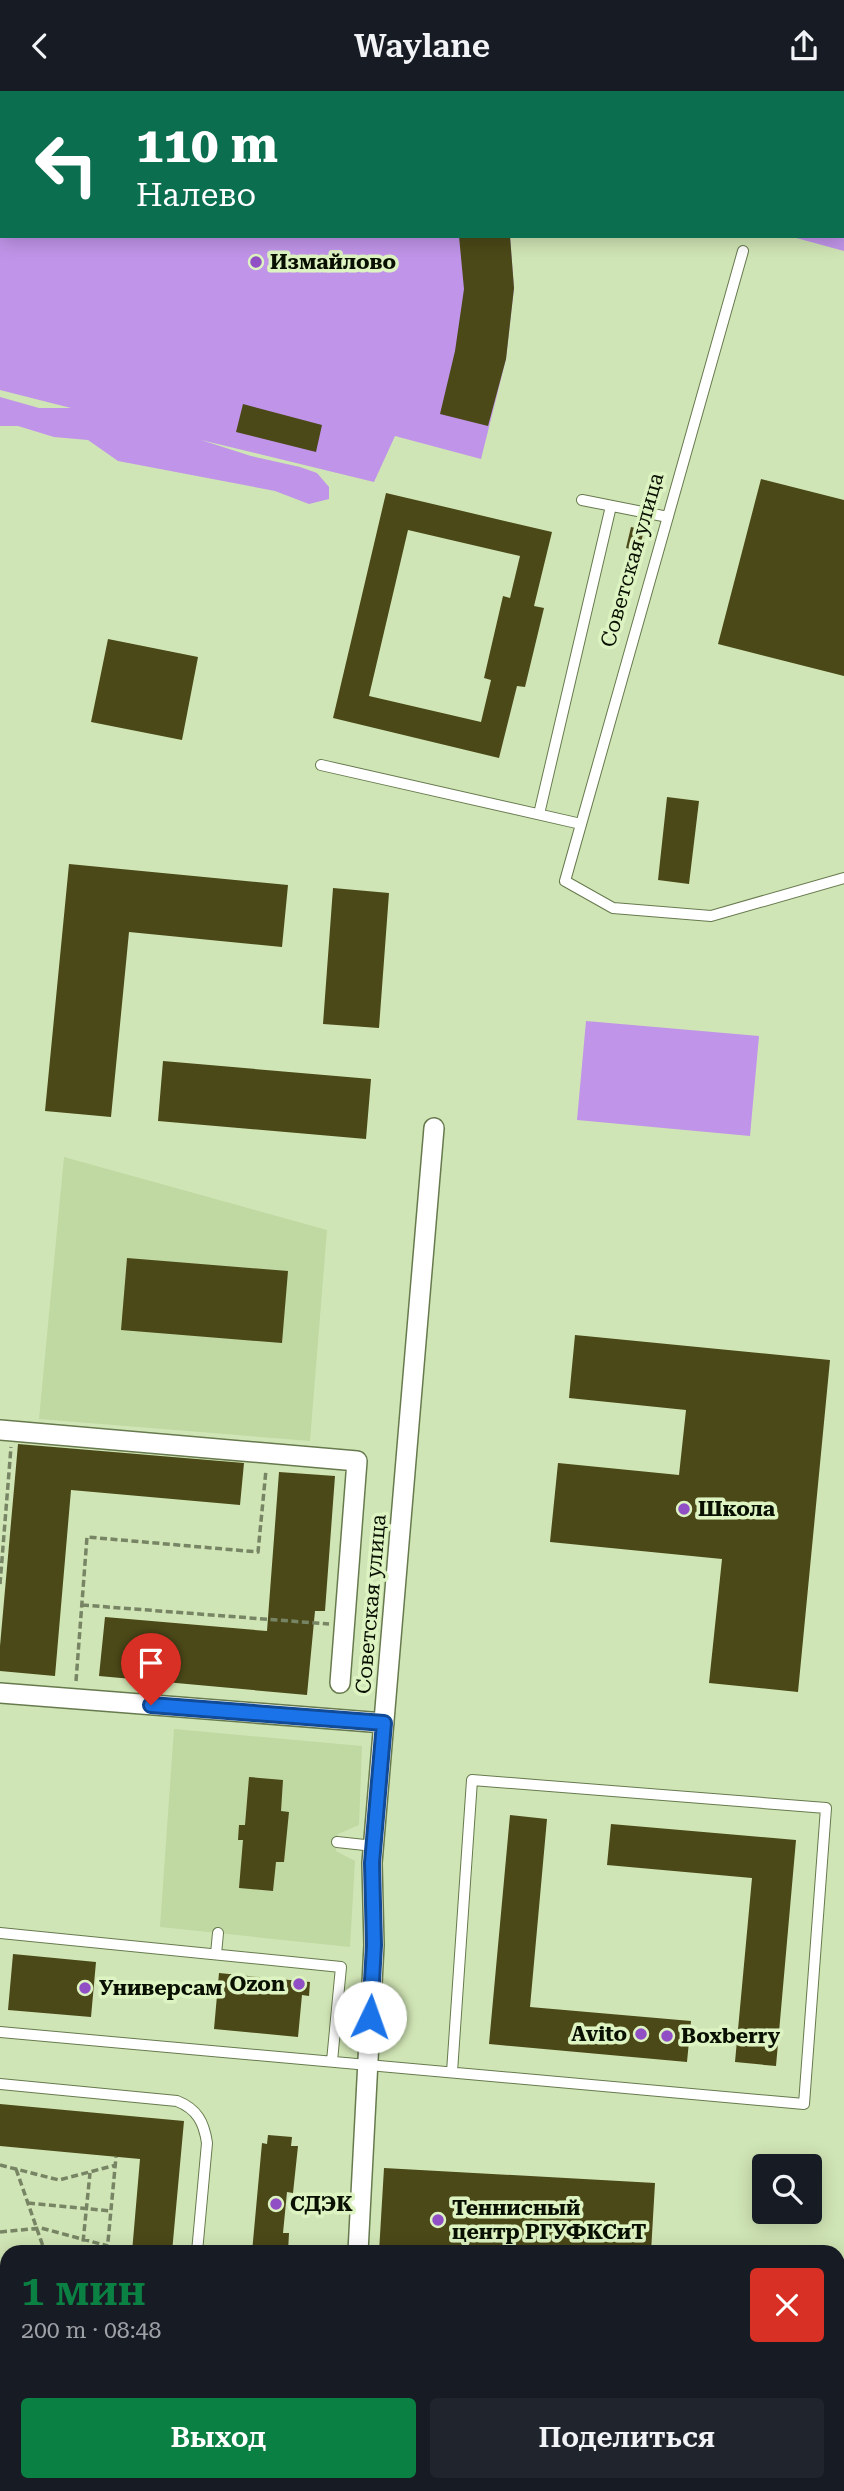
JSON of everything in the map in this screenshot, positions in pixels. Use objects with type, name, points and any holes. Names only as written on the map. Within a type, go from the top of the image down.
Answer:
[{"type":"street","name":"Советская улица","points":[[358,2245],[374,1945],[374,1846],[434,1128]]},
{"type":"street","points":[[6,1430],[268,1454],[302,1451],[357,1461],[341,1683]]},
{"type":"street","points":[[0,1693],[384,1723]]},
{"type":"lane","name":"Советская улица","points":[[743,251],[565,881],[613,908],[710,916],[844,878]]},
{"type":"lane","points":[[582,500],[668,517]]},
{"type":"lane","points":[[539,814],[611,506]]},
{"type":"lane","points":[[321,765],[581,824]]},
{"type":"lane","points":[[0,2032],[804,2105],[826,1808],[472,1780],[452,2072]]},
{"type":"lane","points":[[337,1842],[374,1846]]},
{"type":"lane","points":[[0,1933],[341,1966],[332,2061]]},
{"type":"lane","points":[[216,1954],[218,1933]]},
{"type":"lane","points":[[0,2084],[177,2101],[192,2109],[205,2128],[207,2143],[198,2245]]},
{"type":"path","points":[[0,1584],[6,1430]]},
{"type":"path","points":[[74,1699],[87,1537],[258,1552],[268,1454]]},
{"type":"path","points":[[82,1605],[345,1626]]},
{"type":"path","points":[[108,2245],[116,2157]]},
{"type":"path","points":[[0,2165],[59,2180],[116,2165]]},
{"type":"path","points":[[16,2169],[42,2245]]},
{"type":"path","points":[[83,2245],[90,2173]]},
{"type":"path","points":[[28,2203],[111,2211]]},
{"type":"path","points":[[0,2232],[37,2227],[104,2245]]},
{"type":"shaded area","name":"Измайлово","points":[[0,238],[510,238],[514,288],[506,359],[481,459],[395,436],[374,482],[201,440],[317,473],[329,487],[329,499],[309,504],[275,491],[118,461],[88,440],[54,437],[18,426],[0,426],[0,397],[39,408],[71,408],[0,390]]},
{"type":"shaded area","points":[[796,238],[844,238],[844,251]]},
{"type":"shaded area","points":[[586,1021],[759,1036],[750,1136],[577,1120]]},
{"type":"shaded area","points":[[64,1157],[327,1230],[310,1441],[39,1419]]},
{"type":"shaded area","points":[[174,1729],[362,1746],[359,1825],[338,1834],[336,1851],[355,1861],[350,1947],[160,1927]]},
{"type":"building","points":[[459,238],[510,238],[514,288],[506,359],[488,426],[440,414],[455,351],[464,289]]},
{"type":"building","points":[[243,404],[322,425],[316,452],[236,432]]},
{"type":"building","points":[[761,479],[844,500],[844,676],[718,644]]},
{"type":"building","points":[[386,493],[552,532],[534,606],[544,608],[525,687],[517,686],[499,758],[333,718]],"holes":[[[408,530],[520,556],[510,598],[503,596],[484,678],[491,680],[481,722],[369,696]]]},
{"type":"building","points":[[631,527],[644,530],[639,551],[626,548]]},
{"type":"building","points":[[108,639],[198,657],[182,740],[91,722]]},
{"type":"building","points":[[667,797],[699,801],[689,884],[658,880]]},
{"type":"building","points":[[69,864],[288,885],[282,947],[129,932],[111,1117],[45,1111]]},
{"type":"building","points":[[333,888],[389,893],[379,1028],[323,1024]]},
{"type":"building","points":[[163,1061],[371,1079],[366,1139],[158,1121]]},
{"type":"building","points":[[127,1258],[288,1271],[282,1343],[121,1330]]},
{"type":"building","name":"Школа","points":[[575,1335],[830,1360],[798,1692],[709,1683],[722,1559],[550,1542],[558,1463],[679,1475],[686,1410],[569,1398]]},
{"type":"building","points":[[18,1444],[244,1463],[240,1505],[71,1490],[55,1676],[0,1671]]},
{"type":"building","points":[[279,1472],[335,1476],[325,1611],[315,1611],[307,1695],[99,1676],[105,1617],[267,1631]]},
{"type":"building","points":[[249,1777],[283,1780],[281,1811],[289,1812],[284,1862],[276,1862],[273,1891],[239,1888],[243,1840],[238,1840],[239,1825],[245,1825]]},
{"type":"building","points":[[510,1815],[547,1819],[530,2007],[691,2021],[687,2062],[489,2044]]},
{"type":"building","points":[[611,1824],[796,1840],[776,2066],[735,2062],[752,1878],[607,1865]]},
{"type":"building","points":[[13,1954],[96,1962],[91,2017],[8,2010]]},
{"type":"building","points":[[219,1973],[310,1982],[309,1996],[302,1995],[298,2037],[214,2029]]},
{"type":"building","points":[[0,2104],[184,2121],[173,2245],[133,2245],[140,2159],[0,2146]]},
{"type":"building","points":[[268,2135],[292,2137],[291,2146],[298,2146],[293,2193],[287,2192],[283,2233],[289,2233],[288,2245],[253,2245],[262,2143],[267,2144]]},
{"type":"building","points":[[384,2168],[655,2183],[651,2245],[379,2245]]},
{"type":"place","name":"Измайлово","points":[[256,262]]},
{"type":"place","name":"Школа","points":[[684,1509]]},
{"type":"place","name":"Ozon","points":[[299,1984]]},
{"type":"place","name":"Универсам","points":[[85,1988]]},
{"type":"place","name":"Avito","points":[[641,2034]]},
{"type":"place","name":"Boxberry","points":[[667,2036]]},
{"type":"place","name":"СДЭК","points":[[276,2204]]},
{"type":"place","name":"Теннисный центр РГУФКСиТ","points":[[438,2220]]},
{"type":"route","points":[[151,1705],[384,1723],[372,1863],[374,1945],[370,2017]]}]
